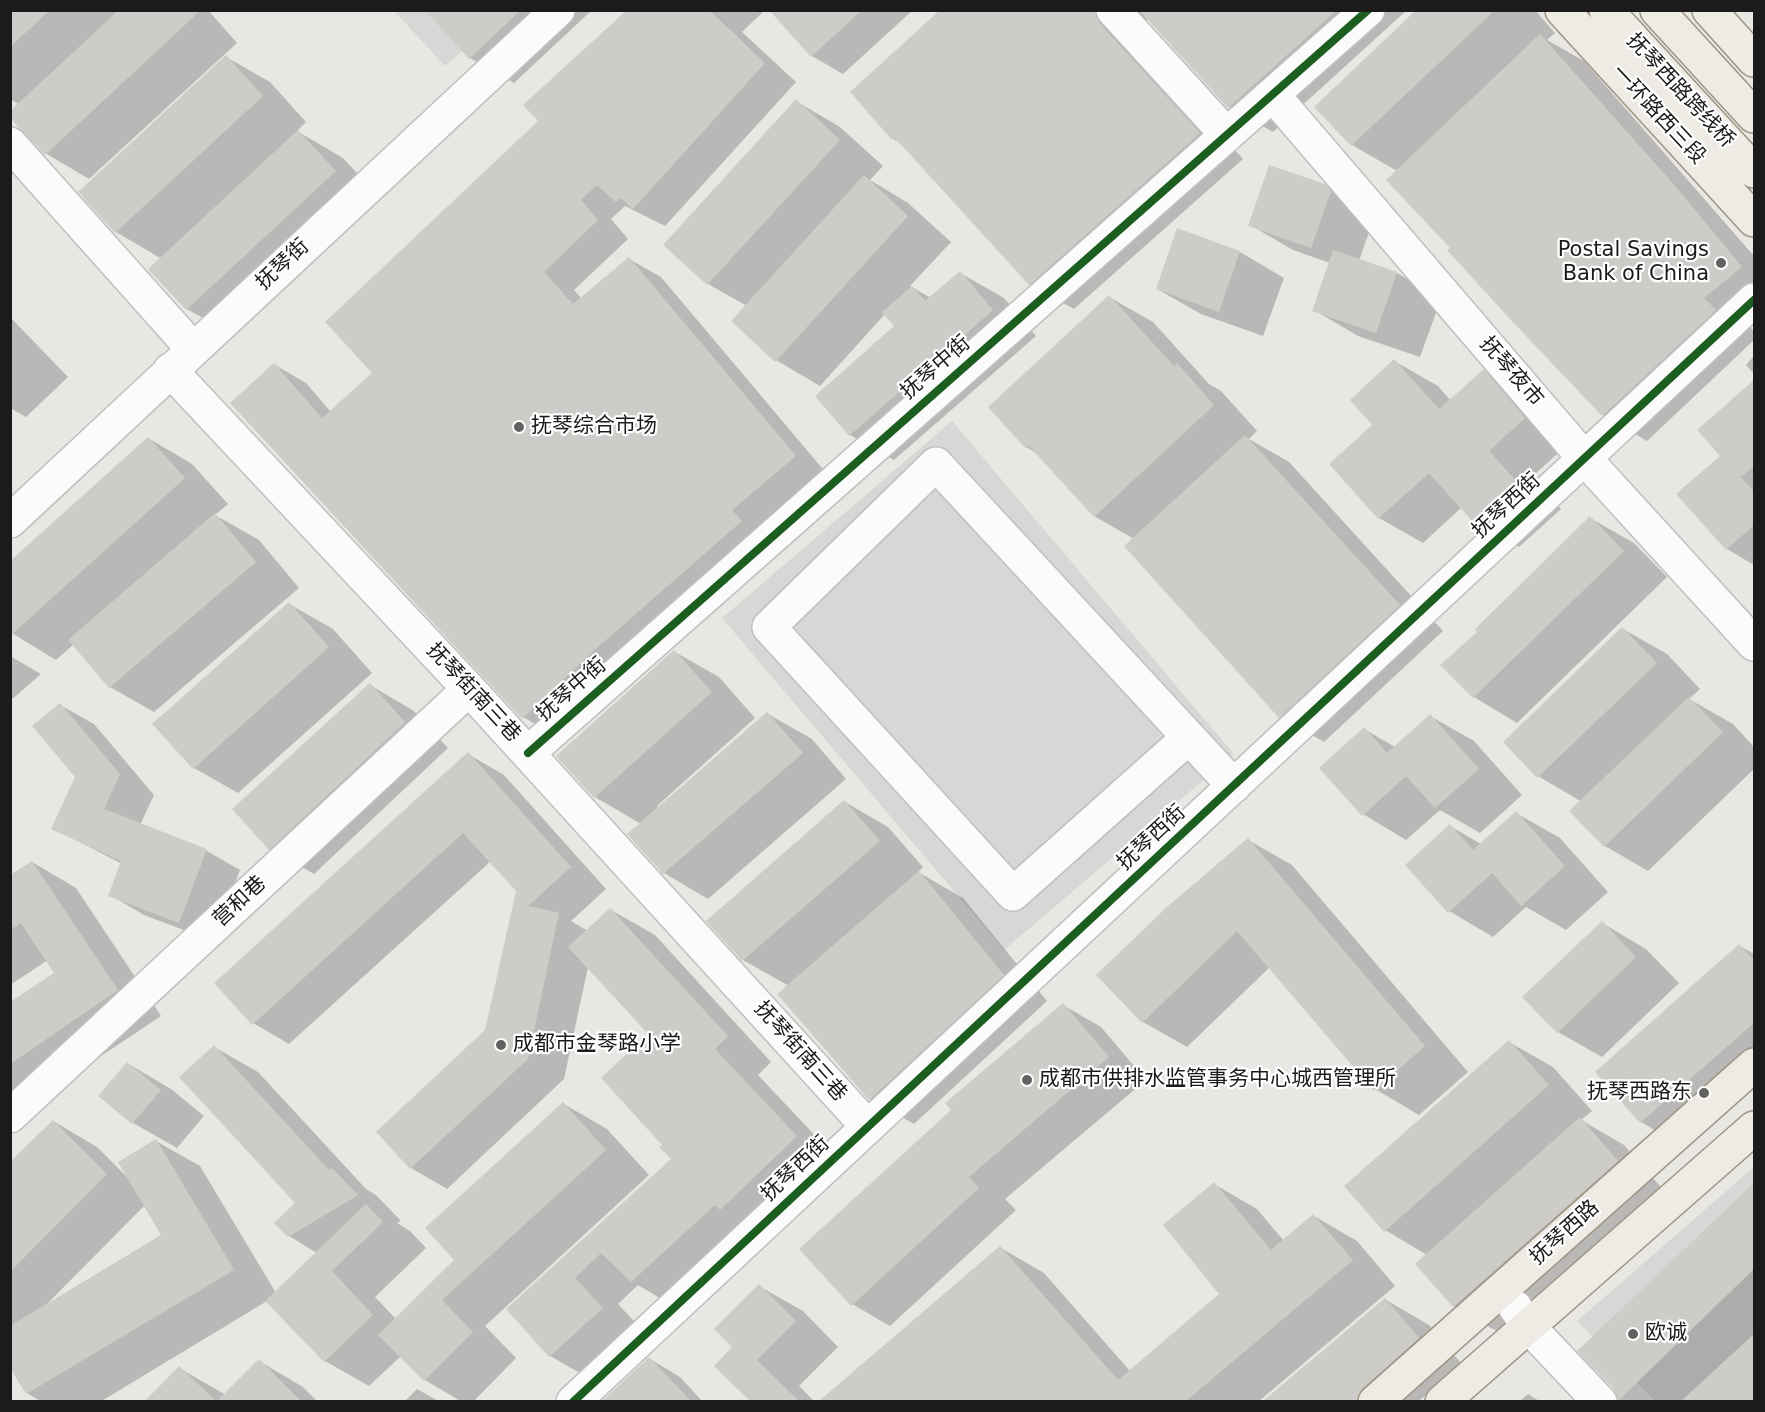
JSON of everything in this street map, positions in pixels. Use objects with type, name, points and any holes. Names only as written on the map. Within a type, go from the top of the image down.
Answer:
[{"type":"main road","name":"一环路西三段","points":[[1562,10],[1755,220]]},
{"type":"main road","name":"抚琴西路跨线桥","points":[[1606,10],[1755,171]]},
{"type":"main road","name":"抚琴西路跨线桥","points":[[1657,10],[1755,116]]},
{"type":"main road","points":[[1708,10],[1755,60]]},
{"type":"main road","name":"抚琴西路","points":[[1375,1401],[1755,1065]]},
{"type":"main road","points":[[1442,1401],[1522,1316],[1755,1128]]},
{"type":"street","name":"抚琴街","points":[[10,520],[558,10]]},
{"type":"street","points":[[1113,10],[1227,135]]},
{"type":"street","name":"抚琴中街","points":[[528,753],[1368,10]]},
{"type":"street","name":"抚琴夜市","points":[[1272,95],[1585,459],[1755,644]]},
{"type":"street","name":"抚琴街南三巷","points":[[10,144],[181,359],[469,688],[868,1127]]},
{"type":"street","name":"抚琴西街","points":[[573,1401],[1755,300]]},
{"type":"street","points":[[1189,737],[1013,894],[769,627],[936,464],[1189,737],[1234,786]]},
{"type":"street","name":"营和巷","points":[[10,1116],[469,688]]},
{"type":"street","points":[[1522,1316],[1600,1401]]},
{"type":"shaded area","points":[[394,11],[506,11],[445,66]]},
{"type":"shaded area","points":[[952,421],[1234,754],[1004,950],[722,618]]},
{"type":"shaded area","points":[[1754,1167],[1754,1401],[1655,1401],[1577,1321]]},
{"type":"building","points":[[10,10],[50,10],[10,47]]},
{"type":"building","points":[[119,10],[201,10],[45,155],[10,118],[10,111]]},
{"type":"building","points":[[425,10],[521,10],[469,59]]},
{"type":"building","points":[[627,10],[709,10],[765,63],[633,209],[621,198],[616,202],[597,185],[581,200],[598,220],[544,272],[573,304],[629,257],[796,456],[732,510],[742,521],[590,654],[522,719],[230,403],[274,363],[322,418],[372,373],[325,322],[538,121],[523,105]]},
{"type":"building","points":[[769,10],[862,10],[811,57]]},
{"type":"building","points":[[940,10],[1095,10],[1099,23],[1200,133],[1029,285],[895,138],[892,140],[850,92]]},
{"type":"building","points":[[1139,10],[1337,10],[1228,108]]},
{"type":"building","points":[[1416,10],[1495,10],[1351,146],[1314,107]]},
{"type":"building","points":[[1540,34],[1676,187],[1742,267],[1704,298],[1716,310],[1602,416],[1509,318],[1447,250],[1450,248],[1386,180]]},
{"type":"building","points":[[226,55],[263,96],[115,233],[78,192]]},
{"type":"building","points":[[796,99],[840,140],[707,285],[663,245]]},
{"type":"building","points":[[298,130],[336,171],[186,310],[148,269]]},
{"type":"building","points":[[1269,165],[1325,184],[1331,191],[1311,248],[1248,226]]},
{"type":"building","points":[[864,175],[908,216],[775,362],[731,321]]},
{"type":"building","points":[[1177,228],[1240,251],[1219,312],[1156,289]]},
{"type":"building","points":[[1333,250],[1397,272],[1376,333],[1312,311]]},
{"type":"building","points":[[960,271],[993,310],[849,436],[815,396],[894,326],[882,312],[912,286],[925,301]]},
{"type":"building","points":[[1109,295],[1174,366],[1177,363],[1214,405],[1094,517],[1028,445],[1025,448],[988,407]]},
{"type":"building","points":[[1394,359],[1439,409],[1484,369],[1525,418],[1489,451],[1518,483],[1474,523],[1429,473],[1378,519],[1329,464],[1372,425],[1350,400]]},
{"type":"building","points":[[1755,379],[1755,465],[1741,477],[1755,493],[1755,524],[1726,550],[1676,494],[1720,456],[1697,430]]},
{"type":"building","points":[[1245,435],[1400,605],[1279,718],[1124,546]]},
{"type":"building","points":[[148,437],[185,478],[10,636],[10,561]]},
{"type":"building","points":[[215,513],[256,562],[109,688],[68,640]]},
{"type":"building","points":[[1590,516],[1624,551],[1473,698],[1440,665],[1477,632],[1475,629]]},
{"type":"building","points":[[289,602],[329,647],[193,769],[152,724]]},
{"type":"building","points":[[1622,627],[1657,663],[1537,778],[1503,742]]},
{"type":"building","points":[[674,650],[712,692],[594,798],[556,756]]},
{"type":"building","points":[[370,683],[405,722],[269,850],[232,809]]},
{"type":"building","points":[[1689,697],[1723,732],[1604,847],[1569,811]]},
{"type":"building","points":[[60,703],[120,774],[104,809],[207,849],[179,923],[108,896],[121,861],[51,829],[75,777],[32,726]]},
{"type":"building","points":[[767,712],[803,753],[663,874],[627,834]]},
{"type":"building","points":[[1430,714],[1479,769],[1435,808],[1406,776],[1362,816],[1319,768],[1364,727],[1387,753]]},
{"type":"building","points":[[468,752],[571,867],[528,906],[559,913],[528,1059],[410,1169],[376,1132],[485,1030],[516,891],[463,833],[252,1025],[214,983]]},
{"type":"building","points":[[844,800],[880,841],[742,961],[706,921]]},
{"type":"building","points":[[1516,811],[1565,866],[1521,906],[1492,873],[1448,913],[1405,865],[1450,824],[1473,850]]},
{"type":"building","points":[[1248,838],[1425,1046],[1374,1091],[1237,931],[1142,1023],[1096,975],[1168,906]]},
{"type":"building","points":[[32,861],[118,990],[10,1064],[10,1002],[54,973],[21,923],[10,930],[10,875]]},
{"type":"building","points":[[919,871],[1004,975],[869,1100],[777,994]]},
{"type":"building","points":[[610,908],[728,1036],[715,1049],[797,1136],[720,1210],[715,1205],[631,1282],[601,1253],[575,1278],[603,1308],[549,1357],[506,1309],[671,1159],[659,1147],[662,1145],[601,1078],[648,1034],[568,947]]},
{"type":"building","points":[[1602,921],[1636,957],[1557,1033],[1522,997]]},
{"type":"building","points":[[1739,944],[1755,961],[1755,1022],[1640,1123],[1595,1072]]},
{"type":"building","points":[[1063,1003],[1109,1057],[969,1177],[979,1188],[851,1306],[799,1249],[951,1110],[945,1103]]},
{"type":"building","points":[[1509,1040],[1549,1085],[1384,1232],[1344,1186]]},
{"type":"building","points":[[214,1045],[329,1170],[332,1168],[358,1195],[288,1237],[274,1223],[295,1203],[179,1077]]},
{"type":"building","points":[[127,1062],[161,1090],[132,1124],[98,1096]]},
{"type":"building","points":[[563,1102],[606,1150],[442,1300],[473,1332],[424,1381],[378,1335],[454,1260],[425,1228]]},
{"type":"building","points":[[1580,1117],[1618,1161],[1453,1307],[1415,1264]]},
{"type":"building","points":[[53,1120],[107,1174],[10,1272],[10,1162]]},
{"type":"building","points":[[156,1139],[234,1270],[26,1394],[10,1368],[10,1326],[161,1235],[118,1162]]},
{"type":"building","points":[[1214,1182],[1271,1250],[1313,1214],[1353,1260],[1186,1401],[819,1401],[1000,1246],[1118,1380],[1219,1294],[1163,1225]]},
{"type":"building","points":[[1755,1182],[1755,1268],[1618,1401],[1614,1389],[1577,1351]]},
{"type":"building","points":[[366,1204],[383,1222],[332,1271],[373,1315],[324,1362],[265,1301]]},
{"type":"building","points":[[759,1284],[796,1321],[757,1360],[799,1401],[750,1401],[714,1366],[732,1347],[714,1329]]},
{"type":"building","points":[[1385,1298],[1419,1338],[1363,1388],[1357,1401],[1263,1401]]},
{"type":"building","points":[[1755,1333],[1755,1401],[1681,1401]]},
{"type":"building","points":[[649,1357],[691,1401],[602,1401]]},
{"type":"building","points":[[259,1359],[301,1401],[217,1401]]},
{"type":"building","points":[[179,1366],[216,1401],[145,1401]]},
{"type":"cycle path","points":[[528,753],[1368,10]]},
{"type":"cycle path","points":[[573,1402],[1754,300]]},
{"type":"place","name":"Postal Savings Bank of China","points":[[1721,263]]},
{"type":"place","name":"抚琴综合市场","points":[[519,427]]},
{"type":"place","name":"成都市金琴路小学","points":[[501,1045]]},
{"type":"place","name":"成都市供排水监管事务中心城西管理所","points":[[1027,1080]]},
{"type":"place","name":"抚琴西路东","points":[[1704,1093]]},
{"type":"place","name":"欧诚","points":[[1633,1334]]}]
